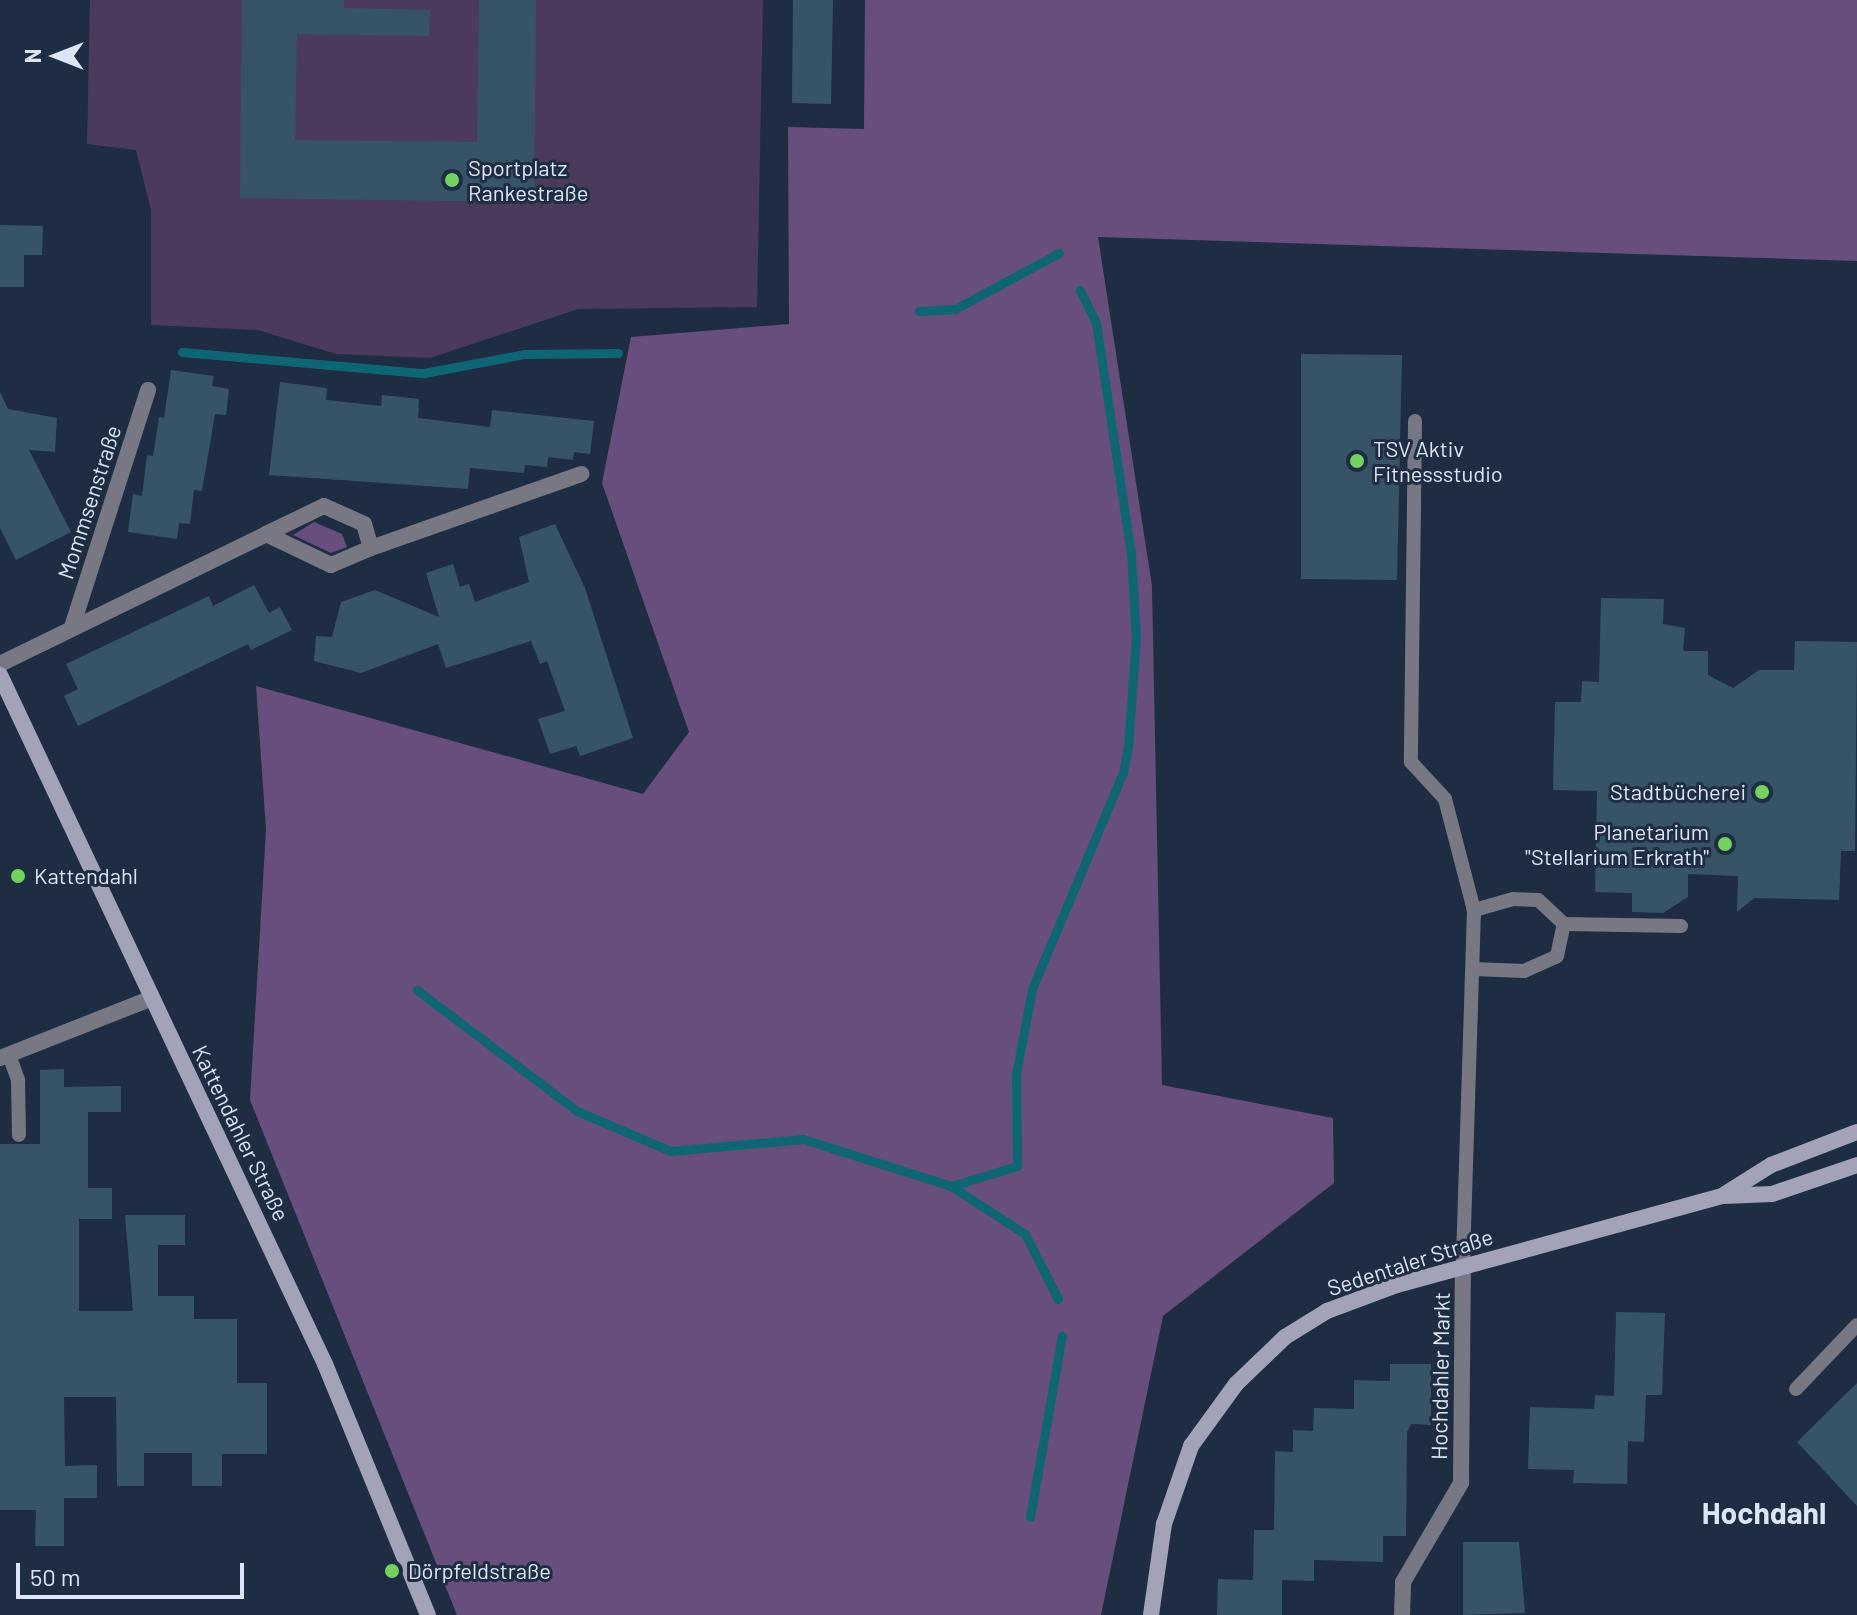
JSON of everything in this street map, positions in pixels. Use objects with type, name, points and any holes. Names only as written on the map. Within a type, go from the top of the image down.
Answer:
[{"type":"street","name":"Mommsenstraße","points":[[72,627],[148,390]]},
{"type":"street","points":[[266,534],[331,565],[581,474]]},
{"type":"street","points":[[0,664],[324,506],[364,524],[371,548]]},
{"type":"street","name":"Kattendahler Straße","points":[[0,675],[325,1364],[428,1615]]},
{"type":"street","points":[[4,1057],[152,998]]},
{"type":"street","name":"Sedentaler Straße","points":[[1723,1196],[1771,1165],[1857,1132]]},
{"type":"street","name":"Sedentaler Straße","points":[[1151,1615],[1164,1524],[1191,1446],[1236,1384],[1285,1337],[1327,1311],[1463,1266],[1723,1196],[1772,1194],[1857,1165]]},
{"type":"street","name":"Hochdahler Markt","points":[[1402,1615],[1403,1582],[1461,1483],[1463,1266]]},
{"type":"lane","points":[[1415,421],[1411,762],[1445,799],[1474,910],[1463,1266]]},
{"type":"lane","points":[[1474,910],[1513,899],[1538,900],[1564,924],[1681,926]]},
{"type":"lane","points":[[1473,969],[1524,971],[1557,956],[1564,924]]},
{"type":"lane","points":[[4,1057],[18,1080],[19,1135]]},
{"type":"lane","points":[[1796,1389],[1857,1325]]},
{"type":"shaded area","name":"Sportplatz Rankestraße","points":[[90,0],[763,0],[757,307],[578,309],[430,358],[336,354],[258,330],[151,325],[151,210],[136,150],[87,144]]},
{"type":"shaded area","points":[[865,0],[1857,0],[1857,261],[1098,237],[1152,586],[1162,1085],[1333,1118],[1334,1183],[1163,1316],[1101,1615],[457,1615],[250,1100],[266,830],[256,686],[643,794],[689,732],[602,483],[631,337],[789,324],[788,127],[864,129]]},
{"type":"shaded area","points":[[314,522],[342,534],[347,547],[331,553],[293,535]]},
{"type":"building","points":[[242,0],[344,0],[344,8],[430,10],[429,36],[297,34],[295,140],[477,142],[479,0],[536,0],[534,202],[240,198]]},
{"type":"building","points":[[793,0],[833,0],[831,104],[792,103]]},
{"type":"building","points":[[0,225],[43,226],[42,255],[24,255],[24,287],[0,287]]},
{"type":"building","points":[[1301,354],[1402,355],[1397,580],[1301,579]]},
{"type":"building","points":[[171,370],[214,376],[212,386],[229,389],[226,415],[215,414],[202,491],[194,490],[190,524],[179,523],[177,539],[128,532],[133,494],[142,496],[147,455],[153,456],[159,417],[164,418]]},
{"type":"building","points":[[280,382],[327,388],[326,400],[381,406],[382,395],[419,399],[418,418],[490,427],[492,410],[594,421],[590,454],[574,452],[573,460],[548,457],[547,467],[525,465],[524,473],[470,468],[468,489],[269,475]]},
{"type":"building","points":[[0,392],[8,409],[57,418],[55,452],[29,450],[71,532],[16,560],[0,528]]},
{"type":"building","points":[[555,524],[585,588],[633,738],[580,756],[576,746],[550,754],[538,719],[565,711],[547,661],[540,664],[531,641],[446,668],[438,644],[361,673],[314,661],[316,636],[332,637],[341,602],[375,590],[439,617],[426,573],[453,564],[460,587],[469,584],[475,602],[529,582],[519,537]]},
{"type":"building","points":[[254,585],[269,613],[280,607],[292,630],[251,650],[248,644],[78,726],[64,696],[78,689],[66,664],[209,596],[213,606]]},
{"type":"building","points":[[1601,598],[1664,599],[1663,624],[1685,628],[1683,651],[1708,651],[1708,675],[1733,688],[1759,670],[1794,670],[1795,641],[1857,642],[1855,851],[1841,851],[1839,900],[1754,898],[1737,912],[1738,876],[1688,874],[1688,897],[1663,913],[1632,912],[1632,893],[1595,892],[1597,791],[1553,790],[1555,702],[1581,702],[1582,681],[1599,682]]},
{"type":"building","points":[[64,1069],[64,1087],[121,1086],[121,1112],[88,1112],[88,1188],[112,1188],[112,1219],[79,1219],[79,1311],[133,1311],[125,1215],[185,1215],[185,1245],[158,1245],[158,1296],[194,1296],[194,1319],[237,1319],[237,1383],[267,1383],[267,1454],[222,1454],[222,1486],[192,1486],[192,1453],[144,1453],[144,1486],[117,1486],[116,1397],[64,1397],[65,1466],[97,1465],[97,1498],[64,1498],[64,1546],[35,1546],[36,1510],[0,1510],[0,1144],[40,1144],[40,1070]]},
{"type":"building","points":[[1616,1312],[1665,1313],[1662,1395],[1646,1395],[1644,1442],[1628,1441],[1627,1484],[1573,1483],[1574,1470],[1528,1469],[1530,1407],[1594,1409],[1595,1395],[1614,1396]]},
{"type":"building","points":[[1390,1364],[1431,1364],[1431,1425],[1411,1424],[1407,1432],[1406,1536],[1383,1536],[1383,1562],[1314,1560],[1314,1581],[1282,1580],[1282,1615],[1217,1615],[1218,1579],[1253,1580],[1254,1530],[1274,1530],[1275,1451],[1293,1452],[1293,1430],[1313,1431],[1314,1408],[1354,1409],[1354,1380],[1390,1381]]},
{"type":"building","points":[[1857,1383],[1857,1506],[1797,1442]]},
{"type":"building","points":[[1463,1542],[1519,1542],[1525,1613],[1463,1615]]},
{"type":"waterway","points":[[919,311],[955,309],[1059,253]]},
{"type":"waterway","points":[[951,1186],[1017,1166],[1016,1074],[1032,989],[1123,773],[1128,747],[1136,638],[1131,554],[1096,323],[1080,290]]},
{"type":"waterway","points":[[182,352],[424,373],[525,354],[618,353]]},
{"type":"waterway","points":[[417,990],[577,1111],[671,1151],[803,1139],[951,1186],[1025,1234],[1058,1299]]},
{"type":"waterway","points":[[1030,1517],[1062,1336]]},
{"type":"place","name":"Sportplatz Rankestraße","points":[[452,180]]},
{"type":"place","name":"TSV Aktiv Fitnessstudio","points":[[1357,461]]},
{"type":"place","name":"Stadtbücherei","points":[[1762,792]]},
{"type":"place","name":"Planetarium \"Stellarium Erkrath\"","points":[[1725,844]]},
{"type":"place","name":"Kattendahl","points":[[18,876]]},
{"type":"place","name":"Dörpfeldstraße","points":[[392,1571]]},
{"type":"district","name":"Hochdahl","points":[[1764,1512]]}]
